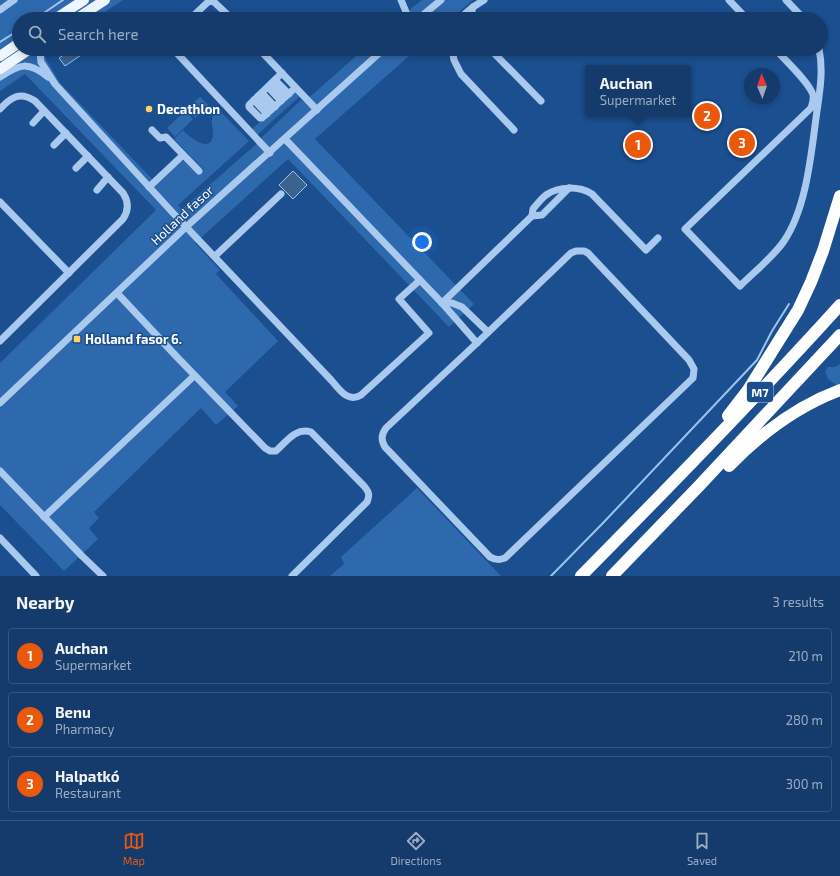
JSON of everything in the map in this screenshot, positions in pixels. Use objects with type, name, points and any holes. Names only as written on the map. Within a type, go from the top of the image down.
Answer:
[{"type":"highway","points":[[678,478],[688,461],[748,390],[798,310],[821,257],[840,196]]},
{"type":"highway","name":"M7","points":[[581,576],[678,478],[784,367],[840,305]]},
{"type":"highway","name":"M7","points":[[612,576],[699,486],[840,335]]},
{"type":"highway","points":[[699,486],[723,472],[757,439],[782,420],[811,402],[840,390]]},
{"type":"main road","points":[[66,12],[84,0]]},
{"type":"main road","points":[[87,12],[105,0]]},
{"type":"main road","points":[[0,56],[12,48]]},
{"type":"main road","points":[[0,69],[20,56]]},
{"type":"street","points":[[400,0],[406,12]]},
{"type":"street","points":[[426,12],[441,0]]},
{"type":"street","points":[[467,12],[484,0]]},
{"type":"street","points":[[729,0],[740,12]]},
{"type":"street","points":[[786,0],[797,12]]},
{"type":"street","points":[[0,10],[13,1]]},
{"type":"street","points":[[197,12],[208,2],[213,1],[225,12]]},
{"type":"street","points":[[472,12],[473,7]]},
{"type":"street","points":[[40,56],[40,62],[56,84],[186,227],[345,395],[351,398],[361,395],[429,333],[399,299],[420,280]]},
{"type":"street","points":[[179,56],[270,152]]},
{"type":"street","points":[[266,56],[317,110]]},
{"type":"street","name":"Holland fasor","points":[[0,403],[186,227],[376,56]]},
{"type":"street","points":[[453,56],[461,74],[514,130]]},
{"type":"street","points":[[497,56],[541,101]]},
{"type":"street","points":[[782,56],[793,67],[811,91],[813,99],[811,108],[685,229],[740,286],[784,242],[796,216],[808,176],[821,78],[819,56]]},
{"type":"street","points":[[0,77],[15,67],[26,66],[38,70],[56,84]]},
{"type":"street","points":[[282,73],[248,106],[260,118],[262,118],[295,88]]},
{"type":"street","points":[[272,83],[285,97]]},
{"type":"street","points":[[272,83],[285,97]]},
{"type":"street","points":[[0,109],[9,100],[18,96],[30,98],[35,101],[108,177],[126,198],[128,207],[126,215],[0,341]]},
{"type":"street","points":[[258,96],[271,110]]},
{"type":"street","points":[[33,123],[44,111]]},
{"type":"street","points":[[152,130],[160,138],[166,137],[199,171]]},
{"type":"street","points":[[54,145],[66,133]]},
{"type":"street","points":[[285,139],[442,303],[477,343]]},
{"type":"street","points":[[149,187],[183,154]]},
{"type":"street","points":[[76,168],[88,156]]},
{"type":"street","points":[[96,190],[108,177]]},
{"type":"street","points":[[442,303],[532,216],[542,214],[569,188]]},
{"type":"street","points":[[532,216],[533,209],[546,196],[557,190],[569,188],[582,189],[592,194],[646,250],[658,238]]},
{"type":"street","points":[[215,256],[281,194]]},
{"type":"street","points":[[0,202],[69,273]]},
{"type":"street","points":[[584,251],[588,253],[684,354],[694,369],[693,378],[505,558],[500,560],[490,557],[386,447],[382,440],[382,436],[386,428],[477,343],[571,253],[584,251]]},
{"type":"street","points":[[116,293],[194,376],[265,448],[270,451],[276,451],[296,433],[306,431],[311,432],[364,486],[368,492],[369,497],[367,502],[292,576]]},
{"type":"street","points":[[442,303],[452,303],[462,307],[488,332]]},
{"type":"street","points":[[44,517],[194,376]]},
{"type":"street","points":[[0,471],[103,576]]},
{"type":"street","points":[[0,538],[36,576]]},
{"type":"shaded area","points":[[0,0],[123,0],[105,12],[12,12],[12,56],[45,56],[60,83],[156,183],[181,161],[184,161],[198,175],[204,170],[174,139],[183,130],[194,140],[208,144],[213,136],[213,117],[219,110],[249,141],[178,205],[182,209],[262,139],[261,138],[301,100],[304,102],[356,56],[409,56],[315,139],[474,304],[449,327],[288,159],[195,243],[220,270],[216,274],[278,341],[225,392],[238,406],[216,425],[201,408],[94,512],[99,518],[89,528],[98,539],[64,571],[0,505],[0,363],[156,210],[25,74],[0,91]]},
{"type":"shaded area","points":[[422,0],[473,0],[459,12],[407,12]]},
{"type":"shaded area","points":[[62,56],[80,56],[65,66],[59,58]]},
{"type":"shaded area","points":[[294,90],[300,96],[256,136],[251,130]]},
{"type":"shaded area","points":[[200,97],[208,105],[195,118],[186,109]]},
{"type":"shaded area","points":[[185,111],[193,119],[175,137],[167,128]]},
{"type":"shaded area","points":[[293,171],[307,185],[293,199],[279,185]]},
{"type":"shaded area","points":[[840,364],[840,384],[836,385],[828,379],[825,372],[828,367],[835,367]]},
{"type":"shaded area","points":[[417,488],[501,576],[330,576],[344,564],[341,557]]},
{"type":"waterway","points":[[45,12],[63,0]]},
{"type":"waterway","points":[[0,42],[12,34]]},
{"type":"waterway","points":[[551,576],[757,360],[772,331],[789,304]]},
{"type":"place","name":"Decathlon","points":[[149,109]]},
{"type":"place","name":"Benu","points":[[707,116]]},
{"type":"place","name":"Halpatkó","points":[[742,143]]},
{"type":"place","name":"Auchan","points":[[638,145]]},
{"type":"place","name":"Holland fasor 6.","points":[[77,339]]}]
